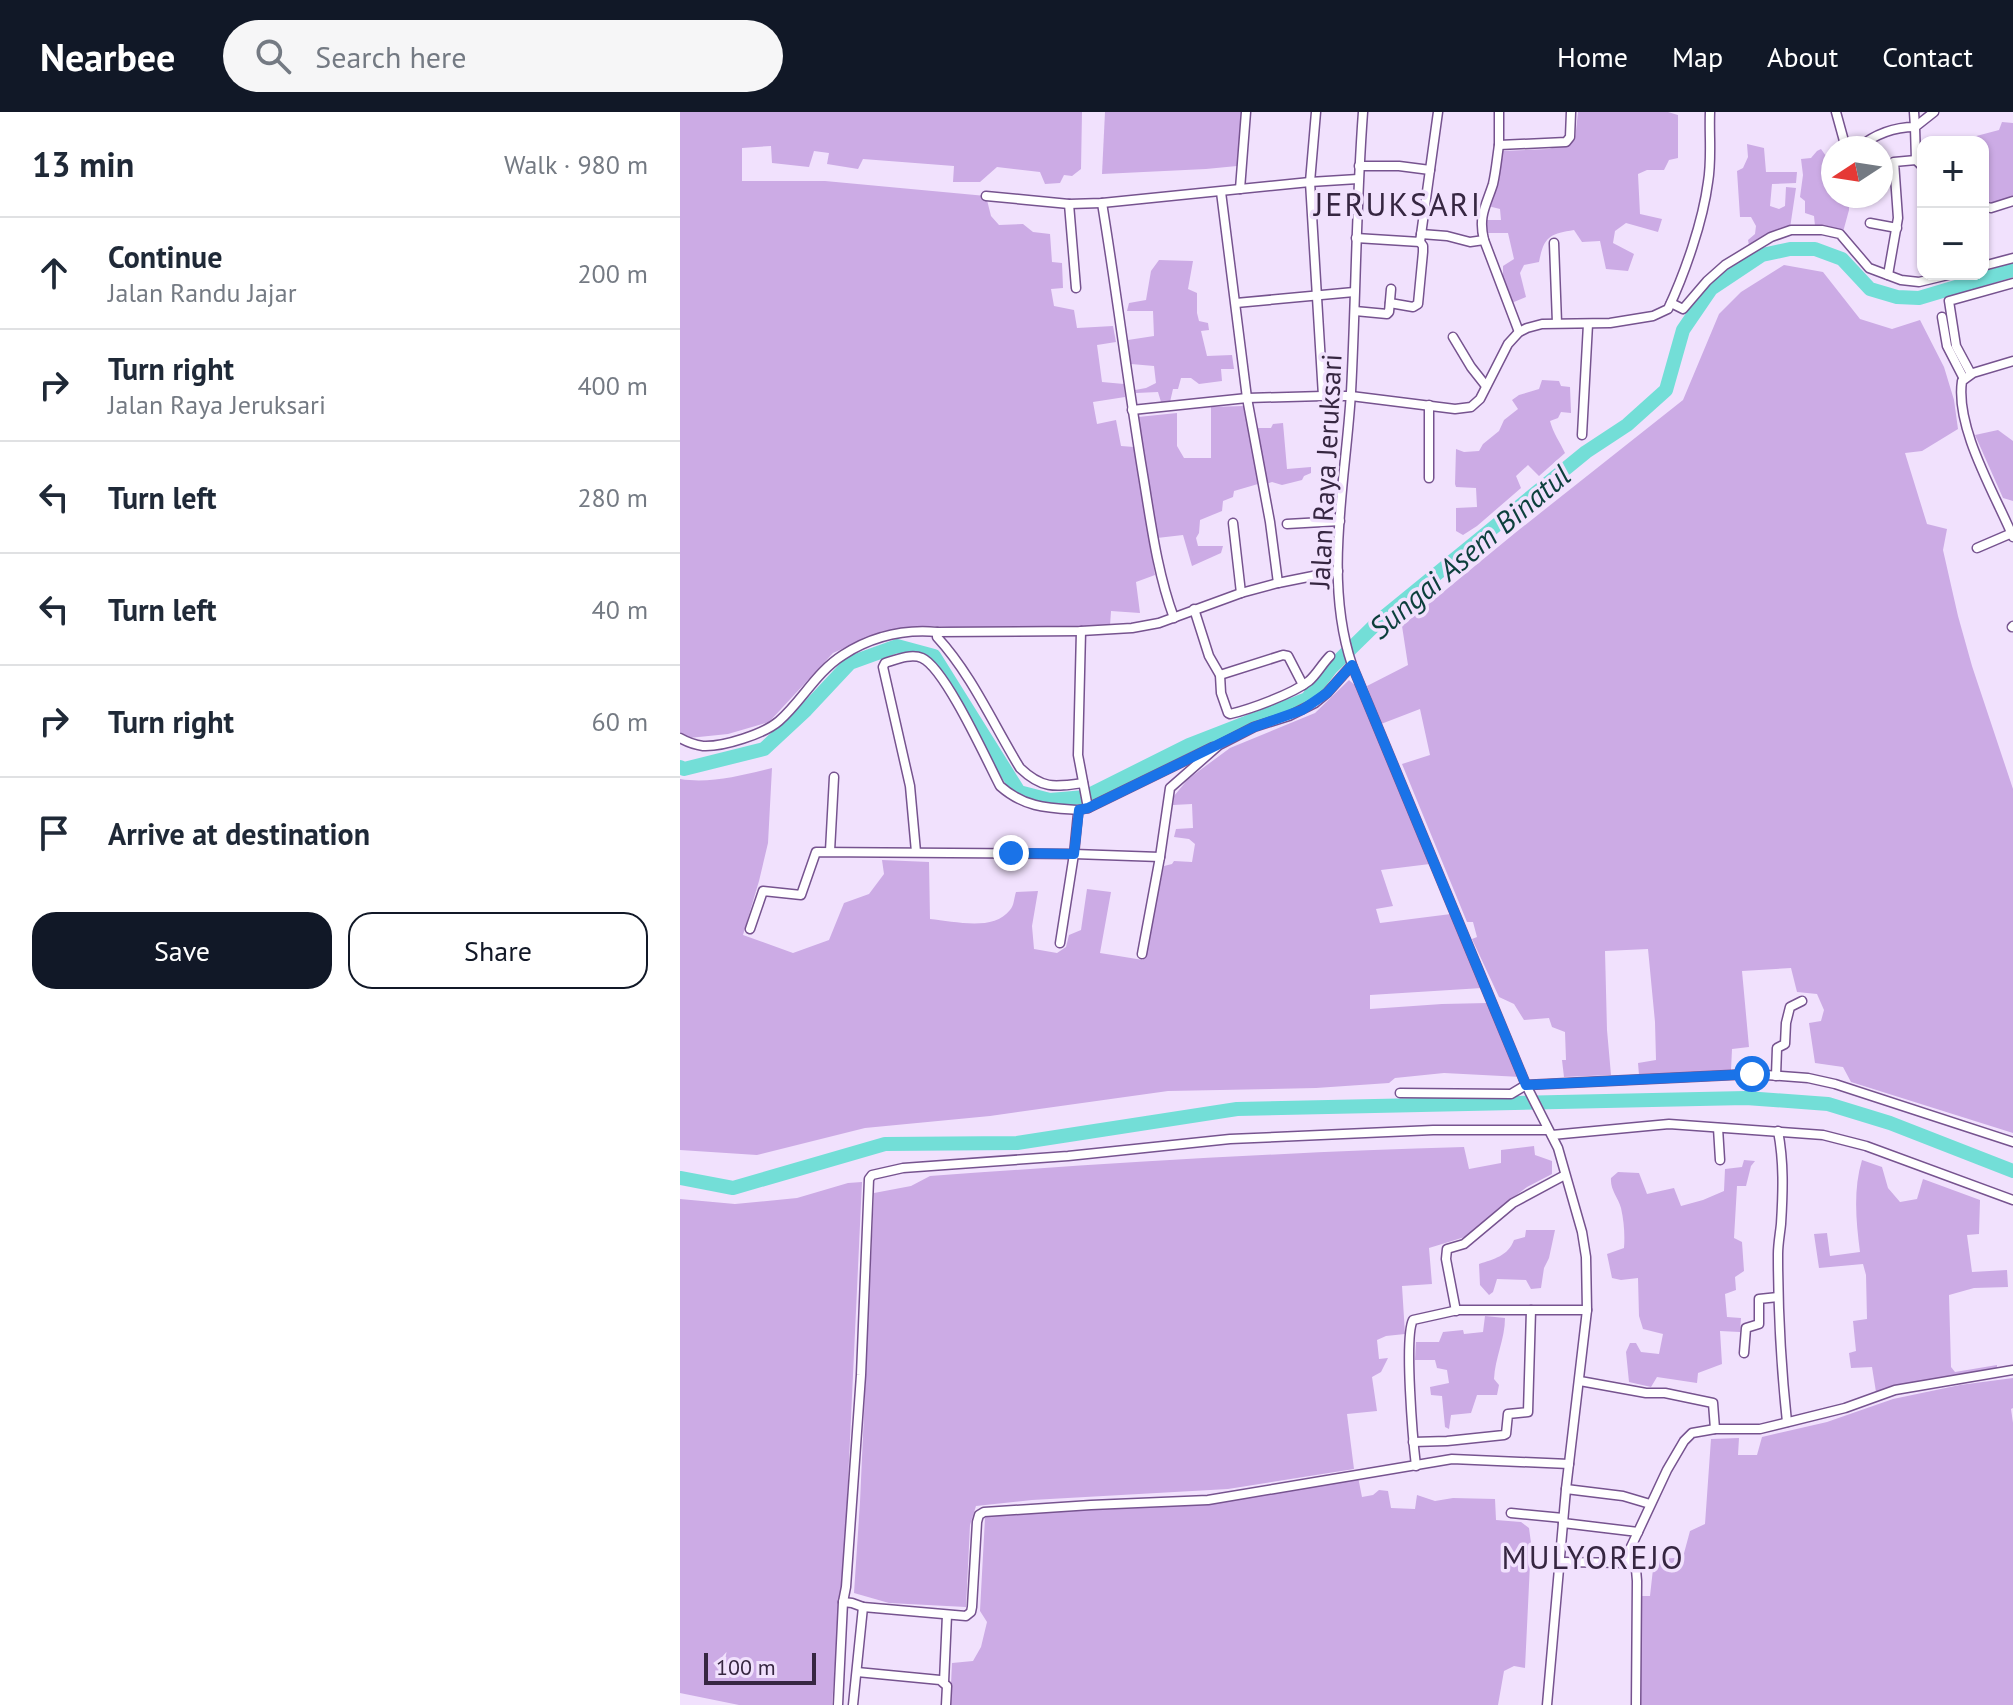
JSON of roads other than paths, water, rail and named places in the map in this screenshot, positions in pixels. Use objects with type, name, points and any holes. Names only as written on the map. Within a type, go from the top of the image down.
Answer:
[{"type":"street","points":[[1240,189],[1246,112]]},
{"type":"street","points":[[1316,112],[1310,182],[1323,396]]},
{"type":"street","name":"Jalan Raya Jeruksari","points":[[1363,112],[1351,396],[1338,571],[1345,640],[1351,663],[1528,1086],[1558,1148],[1586,1257],[1587,1310],[1566,1489],[1547,1705]]},
{"type":"street","points":[[1390,303],[1413,307],[1418,304],[1423,252],[1420,238],[1438,112]]},
{"type":"street","points":[[1499,112],[1499,145],[1494,177],[1481,217],[1481,227],[1519,332]]},
{"type":"street","points":[[1499,145],[1566,142],[1570,137],[1571,112]]},
{"type":"street","points":[[1132,410],[1247,398],[1323,396],[1351,396],[1455,409],[1471,407],[1480,399],[1508,344],[1519,332],[1535,325],[1610,323],[1666,311],[1698,226],[1709,180],[1710,112]]},
{"type":"street","points":[[1836,112],[1843,136]]},
{"type":"street","points":[[1877,136],[1934,112]]},
{"type":"street","points":[[1888,275],[1897,228],[1894,162],[1916,160],[1915,119]]},
{"type":"street","points":[[1359,166],[1430,170]]},
{"type":"street","points":[[986,196],[1069,204],[1102,203],[1358,179]]},
{"type":"street","points":[[1221,192],[1247,398],[1278,583]]},
{"type":"street","points":[[1989,207],[2013,201]]},
{"type":"street","points":[[1102,203],[1154,541],[1174,618]]},
{"type":"street","points":[[1069,204],[1076,288]]},
{"type":"street","points":[[1870,223],[1897,228]]},
{"type":"street","points":[[1671,303],[1683,309],[1725,265],[1771,237],[1791,230],[1822,230],[1840,234],[1865,266],[1901,280],[1927,280]]},
{"type":"street","points":[[1356,238],[1447,236],[1470,242],[1484,240]]},
{"type":"street","points":[[1554,243],[1557,323]]},
{"type":"street","points":[[1989,264],[2013,258]]},
{"type":"street","points":[[1972,374],[1960,357],[1954,338],[1949,301],[2013,283]]},
{"type":"street","points":[[1355,311],[1387,314],[1391,289]]},
{"type":"street","points":[[1236,303],[1354,292]]},
{"type":"street","points":[[1942,317],[1947,346],[1972,374]]},
{"type":"street","points":[[1582,435],[1588,324]]},
{"type":"street","points":[[1453,337],[1486,386]]},
{"type":"street","points":[[1977,548],[2012,535],[1967,429],[1960,392],[1962,381],[1972,374],[2013,361]]},
{"type":"street","points":[[1429,405],[1429,478]]},
{"type":"street","points":[[1287,524],[1340,521]]},
{"type":"street","points":[[1233,523],[1241,593]]},
{"type":"street","points":[[680,738],[703,746],[714,745],[767,729],[778,722],[817,677],[844,654],[877,638],[921,631],[1132,628],[1159,623],[1241,593],[1338,571]]},
{"type":"street","points":[[1194,609],[1209,656],[1220,675],[1223,700],[1230,714],[1303,685],[1330,656]]},
{"type":"street","points":[[1060,943],[1085,807],[1078,755],[1081,631]]},
{"type":"street","points":[[937,632],[937,637],[978,694],[1020,768],[1028,776],[1048,786],[1083,784]]},
{"type":"street","points":[[1220,675],[1283,655],[1291,660],[1303,685]]},
{"type":"street","points":[[916,852],[910,786],[883,667],[885,663],[916,656],[931,664],[948,689],[1000,786],[1008,793],[1020,801],[1042,807],[1085,807],[1254,727],[1289,716],[1315,703],[1351,663]]},
{"type":"street","points":[[1142,954],[1170,788],[1219,745]]},
{"type":"street","points":[[830,851],[834,777]]},
{"type":"street","points":[[750,929],[763,891],[801,896],[815,853],[1160,857]]},
{"type":"street","points":[[1776,1071],[1777,1048],[1785,1044],[1790,1007],[1802,1001]]},
{"type":"street","points":[[1400,1093],[1511,1094],[1528,1086],[1776,1071],[1835,1084],[2013,1142]]},
{"type":"street","points":[[853,1705],[857,1672],[854,1604],[846,1587],[860,1390],[869,1179],[872,1175],[903,1168],[1230,1139],[1669,1124],[1823,1135],[1866,1146],[2013,1200]]},
{"type":"street","points":[[1718,1128],[1720,1160]]},
{"type":"street","points":[[1778,1131],[1783,1182],[1778,1297],[1787,1422]]},
{"type":"street","points":[[1456,1311],[1446,1259],[1447,1249],[1464,1244],[1513,1203],[1565,1175]]},
{"type":"street","points":[[1744,1353],[1746,1328],[1759,1324],[1758,1299],[1778,1297]]},
{"type":"street","points":[[1413,1442],[1504,1435],[1508,1414],[1528,1412],[1531,1310]]},
{"type":"street","points":[[1416,1466],[1411,1323],[1417,1318],[1456,1311],[1587,1310]]},
{"type":"street","points":[[1636,1705],[1637,1581],[1636,1569],[1629,1557],[1667,1470],[1692,1433],[1715,1429],[1760,1429],[1845,1408],[1895,1390],[2013,1370]]},
{"type":"street","points":[[1580,1381],[1713,1403],[1715,1429]]},
{"type":"street","points":[[854,1604],[966,1616],[971,1612],[977,1522],[984,1512],[1208,1500],[1452,1459],[1569,1464]]},
{"type":"street","points":[[1566,1489],[1623,1496],[1650,1504]]},
{"type":"street","points":[[1511,1513],[1638,1532]]},
{"type":"street","points":[[1560,1562],[1633,1563]]},
{"type":"street","points":[[838,1705],[854,1604]]},
{"type":"street","points":[[946,1705],[947,1615]]},
{"type":"street","points":[[857,1672],[944,1682]]},
{"type":"waterway","name":"Sungai Asem Binatul","points":[[680,767],[684,769],[764,749],[850,663],[897,646],[934,656],[1019,792],[1050,800],[1085,797],[1189,745],[1307,699],[1331,668],[1379,621],[1586,452],[1627,425],[1666,390],[1683,330],[1711,289],[1762,255],[1790,249],[1815,249],[1842,259],[1870,289],[1897,297],[1919,298],[2013,270]]},
{"type":"waterway","points":[[680,1178],[733,1188],[885,1144],[1017,1143],[1237,1109],[1746,1098],[1828,1104],[1890,1123],[2013,1171]]},
{"type":"district","name":"JERUKSARI","points":[[1398,204]]},
{"type":"district","name":"MULYOREJO","points":[[1593,1557]]}]
